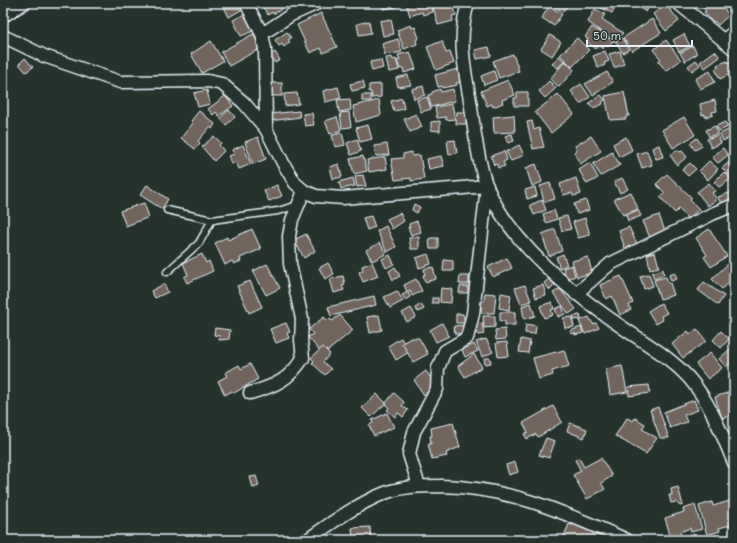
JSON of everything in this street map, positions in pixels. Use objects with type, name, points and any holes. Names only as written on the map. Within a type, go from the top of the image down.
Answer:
[{"type":"street","points":[[3,16],[24,3]]},
{"type":"street","points":[[246,3],[262,34],[265,49],[266,129]]},
{"type":"street","points":[[262,34],[291,15],[318,3]]},
{"type":"street","points":[[477,3],[466,8],[461,33],[463,53],[472,118],[487,186],[500,214],[519,238],[563,283],[576,294],[674,363],[690,379],[707,404],[734,463]]},
{"type":"street","points":[[678,3],[734,49]]},
{"type":"street","points":[[724,40],[734,32]]},
{"type":"street","points":[[3,36],[44,56],[120,82],[208,81],[222,84],[232,90],[266,129],[295,183],[304,191],[316,196],[330,199],[487,186]]},
{"type":"street","points":[[419,486],[409,454],[414,432],[437,389],[438,368],[445,352],[467,338],[473,314],[487,186]]},
{"type":"street","points":[[250,393],[275,386],[295,371],[303,358],[301,340],[302,319],[290,264],[289,236],[298,205],[304,191]]},
{"type":"street","points":[[576,294],[610,264],[712,214],[734,205]]},
{"type":"street","points":[[309,539],[362,505],[386,493],[419,486],[460,487],[506,493],[553,507],[627,540]]},
{"type":"lane","points":[[167,210],[212,220],[278,211],[298,205]]},
{"type":"lane","points":[[167,272],[199,243],[212,220]]},
{"type":"building","points":[[232,3],[240,3],[243,9],[229,17],[224,7]]},
{"type":"building","points":[[280,3],[282,9],[268,15],[261,4]]},
{"type":"building","points":[[382,3],[396,3],[397,7],[383,9]]},
{"type":"building","points":[[406,3],[430,3],[433,12],[423,15],[422,12],[410,16]]},
{"type":"building","points":[[432,3],[453,3],[456,15],[452,16],[453,21],[438,25]]},
{"type":"building","points":[[550,3],[570,3],[562,12]]},
{"type":"building","points":[[598,3],[617,3],[612,13],[597,6]]},
{"type":"building","points":[[632,3],[651,3],[646,12]]},
{"type":"building","points":[[719,3],[729,15],[718,25],[714,21],[712,22],[700,4]]},
{"type":"building","points":[[666,4],[679,21],[666,31],[653,14]]},
{"type":"building","points":[[549,6],[562,14],[554,26],[542,18]]},
{"type":"building","points":[[595,9],[605,14],[602,19],[623,33],[615,42],[588,22]]},
{"type":"building","points":[[321,13],[337,47],[323,53],[321,48],[310,53],[297,25]]},
{"type":"building","points":[[245,14],[253,31],[241,36],[233,20]]},
{"type":"building","points":[[391,19],[394,34],[383,36],[380,21]]},
{"type":"building","points":[[652,19],[661,33],[632,51],[623,38]]},
{"type":"building","points":[[369,21],[371,33],[359,35],[357,24]]},
{"type":"building","points":[[411,25],[412,28],[415,27],[419,38],[416,40],[417,44],[404,49],[397,30]]},
{"type":"building","points":[[592,27],[613,41],[608,47],[605,45],[603,49],[598,46],[596,49],[586,41],[588,39],[585,37]]},
{"type":"building","points":[[287,32],[291,38],[288,40],[290,42],[284,47],[282,44],[279,46],[275,40]]},
{"type":"building","points":[[253,34],[261,48],[229,66],[221,52]]},
{"type":"building","points":[[684,34],[690,46],[679,52],[673,40]]},
{"type":"building","points":[[550,35],[561,42],[552,56],[541,49]]},
{"type":"building","points":[[577,38],[589,50],[572,67],[560,55]]},
{"type":"building","points":[[622,38],[629,49],[623,53],[616,42]]},
{"type":"building","points":[[398,39],[402,52],[385,55],[382,44]]},
{"type":"building","points":[[666,40],[681,60],[666,71],[658,61],[661,59],[653,50]]},
{"type":"building","points":[[211,41],[223,61],[202,73],[191,54]]},
{"type":"building","points":[[442,41],[446,53],[450,52],[454,63],[436,70],[427,47]]},
{"type":"building","points":[[693,46],[697,54],[685,61],[680,53]]},
{"type":"building","points":[[489,47],[491,56],[477,59],[475,50]]},
{"type":"building","points":[[605,51],[609,61],[604,63],[605,65],[598,68],[593,56]]},
{"type":"building","points":[[620,51],[624,64],[614,68],[609,54]]},
{"type":"building","points":[[715,51],[720,57],[705,68],[700,62]]},
{"type":"building","points":[[275,52],[280,60],[275,63],[270,55]]},
{"type":"building","points":[[410,52],[416,69],[404,73],[403,68],[400,69],[397,61],[400,60],[398,55]]},
{"type":"building","points":[[513,54],[519,71],[499,78],[493,61]]},
{"type":"building","points":[[559,56],[564,61],[558,68],[552,64]]},
{"type":"building","points":[[392,57],[393,60],[396,59],[399,70],[389,72],[386,58]]},
{"type":"building","points":[[25,58],[33,67],[26,72],[19,64]]},
{"type":"building","points":[[381,60],[383,68],[372,71],[370,62]]},
{"type":"building","points":[[696,60],[700,65],[692,71],[688,66]]},
{"type":"building","points":[[565,61],[574,70],[559,87],[550,79]]},
{"type":"building","points":[[727,61],[728,63],[731,61],[734,67],[734,72],[720,79],[715,69],[718,68],[717,65]]},
{"type":"building","points":[[458,69],[461,82],[456,83],[457,85],[442,88],[442,86],[438,87],[435,75]]},
{"type":"building","points":[[494,71],[497,80],[484,85],[481,76]]},
{"type":"building","points":[[710,71],[715,82],[700,89],[695,79]]},
{"type":"building","points":[[607,72],[613,82],[593,95],[585,84]]},
{"type":"building","points":[[408,75],[411,85],[398,87],[396,78]]},
{"type":"building","points":[[508,80],[515,95],[502,100],[503,103],[493,107],[492,104],[487,106],[481,91]]},
{"type":"building","points":[[363,81],[365,88],[352,91],[350,84]]},
{"type":"building","points":[[549,81],[556,88],[545,98],[539,91]]},
{"type":"building","points":[[270,83],[282,83],[282,96],[270,96]]},
{"type":"building","points":[[381,84],[381,97],[372,98],[371,92],[369,92],[369,85]]},
{"type":"building","points":[[581,84],[590,97],[580,104],[571,91]]},
{"type":"building","points":[[423,86],[425,95],[414,99],[412,89]]},
{"type":"building","points":[[734,86],[734,96],[732,97],[730,88]]},
{"type":"building","points":[[338,87],[341,98],[325,102],[323,91]]},
{"type":"building","points":[[440,89],[441,92],[453,89],[455,101],[431,107],[428,95]]},
{"type":"building","points":[[207,90],[210,104],[198,107],[194,93]]},
{"type":"building","points":[[517,92],[528,92],[528,106],[514,106],[514,98],[517,98]]},
{"type":"building","points":[[624,92],[629,116],[626,116],[626,119],[610,120],[605,96]]},
{"type":"building","points":[[297,93],[299,104],[285,106],[284,94]]},
{"type":"building","points":[[558,94],[574,114],[551,133],[535,112]]},
{"type":"building","points":[[362,95],[371,95],[371,101],[362,101]]},
{"type":"building","points":[[601,95],[605,100],[602,102],[603,104],[593,108],[589,103]]},
{"type":"building","points":[[225,96],[233,106],[219,116],[216,112],[213,115],[208,109]]},
{"type":"building","points":[[427,97],[431,109],[421,112],[417,100]]},
{"type":"building","points":[[402,98],[404,109],[394,111],[391,101]]},
{"type":"building","points":[[350,99],[351,110],[339,112],[337,100]]},
{"type":"building","points":[[379,100],[381,115],[356,122],[353,106]]},
{"type":"building","points":[[715,100],[717,111],[712,112],[713,115],[705,117],[705,114],[702,115],[700,104]]},
{"type":"building","points":[[452,104],[455,119],[446,120],[446,117],[437,118],[435,107]]},
{"type":"building","points":[[229,110],[235,117],[226,125],[220,118]]},
{"type":"building","points":[[199,111],[215,124],[212,129],[210,127],[198,141],[200,143],[195,149],[181,138],[193,123],[191,121]]},
{"type":"building","points":[[299,111],[300,117],[270,121],[269,114]]},
{"type":"building","points":[[349,112],[351,127],[342,128],[340,113]]},
{"type":"building","points":[[457,112],[467,112],[467,124],[456,124]]},
{"type":"building","points":[[312,113],[314,125],[305,126],[303,114]]},
{"type":"building","points":[[416,114],[422,127],[410,132],[404,119]]},
{"type":"building","points":[[514,115],[515,132],[494,133],[493,117]]},
{"type":"building","points":[[337,117],[341,130],[330,134],[325,121]]},
{"type":"building","points":[[684,117],[695,135],[673,148],[662,130]]},
{"type":"building","points":[[440,121],[440,131],[431,130],[431,122]]},
{"type":"building","points":[[532,121],[534,130],[539,128],[544,147],[533,149],[527,122]]},
{"type":"building","points":[[725,122],[728,127],[719,131],[716,126]]},
{"type":"building","points":[[368,125],[372,139],[360,142],[356,128]]},
{"type":"building","points":[[715,126],[718,133],[709,137],[706,130]]},
{"type":"building","points":[[730,129],[733,136],[723,141],[720,134]]},
{"type":"building","points":[[342,133],[345,145],[335,147],[332,135]]},
{"type":"building","points":[[512,134],[514,141],[508,143],[505,136]]},
{"type":"building","points":[[718,135],[721,143],[711,148],[707,139]]},
{"type":"building","points":[[214,136],[221,143],[219,145],[224,151],[214,161],[202,147]]},
{"type":"building","points":[[591,136],[601,151],[580,164],[574,152],[577,150],[575,146]]},
{"type":"building","points":[[258,137],[266,159],[253,164],[245,142]]},
{"type":"building","points":[[626,137],[632,150],[619,157],[613,144]]},
{"type":"building","points":[[697,138],[702,146],[695,150],[690,143]]},
{"type":"building","points":[[357,139],[361,151],[351,155],[347,143]]},
{"type":"building","points":[[455,140],[457,153],[449,154],[447,141]]},
{"type":"building","points":[[387,144],[389,155],[376,156],[374,146]]},
{"type":"building","points":[[243,145],[251,164],[239,169],[236,162],[232,164],[229,156],[234,154],[232,150]]},
{"type":"building","points":[[519,145],[524,155],[511,161],[506,152]]},
{"type":"building","points":[[659,145],[663,157],[656,159],[652,148]]},
{"type":"building","points":[[723,148],[728,155],[718,163],[712,157]]},
{"type":"building","points":[[678,150],[680,152],[682,151],[687,157],[677,165],[670,155]]},
{"type":"building","points":[[504,151],[507,160],[503,162],[505,166],[498,168],[497,164],[494,165],[491,156]]},
{"type":"building","points":[[647,151],[652,165],[642,168],[637,154]]},
{"type":"building","points":[[412,152],[412,156],[420,155],[424,179],[411,181],[411,178],[395,180],[391,159],[403,158],[403,154]]},
{"type":"building","points":[[612,152],[620,165],[601,176],[593,164]]},
{"type":"building","points":[[363,156],[367,171],[354,174],[350,159]]},
{"type":"building","points":[[441,156],[444,166],[429,169],[427,159]]},
{"type":"building","points":[[385,157],[387,169],[369,172],[367,160]]},
{"type":"building","points":[[732,160],[734,163],[734,180],[722,168]]},
{"type":"building","points":[[709,161],[718,169],[708,180],[699,171]]},
{"type":"building","points":[[590,163],[598,178],[587,184],[579,170]]},
{"type":"building","points":[[690,163],[696,169],[688,176],[682,170]]},
{"type":"building","points":[[339,164],[342,177],[333,179],[330,167]]},
{"type":"building","points":[[536,164],[542,182],[532,186],[526,168]]},
{"type":"building","points":[[724,172],[731,179],[719,187],[714,182]]},
{"type":"building","points":[[667,174],[692,198],[690,200],[699,209],[688,219],[679,209],[675,213],[660,197],[665,193],[656,184]]},
{"type":"building","points":[[363,175],[366,186],[357,187],[355,176]]},
{"type":"building","points":[[353,178],[355,186],[341,189],[339,182]]},
{"type":"building","points":[[576,178],[581,194],[573,196],[572,193],[563,195],[560,184]]},
{"type":"building","points":[[622,178],[628,189],[620,193],[614,182]]},
{"type":"building","points":[[550,183],[555,199],[544,202],[540,186]]},
{"type":"building","points":[[709,183],[715,191],[712,193],[717,199],[708,206],[697,192]]},
{"type":"building","points":[[147,185],[168,199],[162,209],[140,195]]},
{"type":"building","points":[[277,185],[282,196],[269,201],[264,191]]},
{"type":"building","points":[[535,187],[537,196],[527,199],[525,190]]},
{"type":"building","points":[[734,191],[734,202],[722,207],[718,197]]},
{"type":"building","points":[[631,192],[638,209],[623,215],[614,199]]},
{"type":"building","points":[[542,200],[546,210],[534,215],[530,205]]},
{"type":"building","points":[[586,200],[589,210],[577,214],[574,204]]},
{"type":"building","points":[[144,203],[149,217],[126,226],[120,211]]},
{"type":"building","points":[[414,204],[420,207],[417,213],[412,210]]},
{"type":"building","points":[[554,210],[557,219],[546,223],[543,214]]},
{"type":"building","points":[[638,210],[641,216],[628,221],[626,215]]},
{"type":"building","points":[[400,213],[404,221],[392,229],[387,219]]},
{"type":"building","points":[[659,215],[665,231],[650,238],[643,221]]},
{"type":"building","points":[[371,216],[375,227],[367,230],[363,218]]},
{"type":"building","points":[[567,216],[571,229],[562,231],[558,218]]},
{"type":"building","points":[[585,218],[590,235],[578,238],[573,222]]},
{"type":"building","points":[[417,221],[421,232],[411,235],[408,227],[410,227],[409,224]]},
{"type":"building","points":[[386,226],[396,247],[387,252],[377,231]]},
{"type":"building","points":[[629,227],[638,246],[626,251],[619,231]]},
{"type":"building","points":[[252,229],[261,249],[240,258],[241,261],[234,264],[232,261],[225,265],[215,243],[227,237],[228,240]]},
{"type":"building","points":[[555,229],[562,251],[549,256],[542,234]]},
{"type":"building","points":[[709,229],[727,256],[711,267],[704,257],[707,255],[696,238]]},
{"type":"building","points":[[306,234],[315,251],[304,258],[294,240]]},
{"type":"building","points":[[419,237],[419,249],[411,249],[409,238]]},
{"type":"building","points":[[431,238],[438,238],[438,249],[430,249],[429,240]]},
{"type":"building","points":[[380,243],[386,254],[372,261],[366,250]]},
{"type":"building","points":[[655,252],[659,267],[650,269],[647,254]]},
{"type":"building","points":[[202,254],[206,263],[209,261],[213,271],[187,283],[184,277],[188,275],[183,263]]},
{"type":"building","points":[[428,254],[431,264],[419,268],[416,258]]},
{"type":"building","points":[[563,254],[567,265],[560,268],[556,257]]},
{"type":"building","points":[[390,255],[394,264],[386,268],[382,259]]},
{"type":"building","points":[[588,257],[592,273],[577,277],[572,261]]},
{"type":"building","points":[[507,258],[512,268],[493,277],[488,267]]},
{"type":"building","points":[[444,260],[453,261],[453,271],[443,271]]},
{"type":"building","points":[[372,262],[378,276],[363,282],[359,272],[363,270],[362,266]]},
{"type":"building","points":[[730,262],[734,266],[734,278],[722,289],[712,279]]},
{"type":"building","points":[[328,263],[334,274],[325,279],[319,268]]},
{"type":"building","points":[[267,264],[280,288],[266,295],[253,271]]},
{"type":"building","points":[[572,265],[575,276],[567,279],[563,268]]},
{"type":"building","points":[[395,267],[400,276],[393,280],[389,271]]},
{"type":"building","points":[[433,267],[436,279],[425,282],[423,275],[425,275],[424,269]]},
{"type":"building","points":[[663,269],[664,275],[654,279],[652,273]]},
{"type":"building","points":[[675,273],[677,279],[671,281],[669,275]]},
{"type":"building","points":[[649,274],[653,286],[644,289],[640,276]]},
{"type":"building","points":[[343,276],[345,285],[342,286],[344,290],[334,293],[330,279]]},
{"type":"building","points":[[460,276],[469,276],[469,284],[459,284]]},
{"type":"building","points":[[621,276],[633,303],[629,305],[631,310],[620,315],[612,296],[606,299],[600,285]]},
{"type":"building","points":[[666,277],[668,283],[670,283],[674,295],[660,299],[654,280]]},
{"type":"building","points":[[416,279],[422,291],[412,296],[410,290],[407,292],[404,285]]},
{"type":"building","points":[[549,279],[555,285],[550,290],[544,283]]},
{"type":"building","points":[[250,281],[262,307],[249,313],[237,286]]},
{"type":"building","points":[[704,282],[724,296],[718,305],[698,290]]},
{"type":"building","points":[[164,284],[168,292],[155,298],[151,291]]},
{"type":"building","points":[[525,285],[531,301],[521,304],[515,288]]},
{"type":"building","points":[[543,285],[546,295],[536,298],[533,288]]},
{"type":"building","points":[[460,286],[468,286],[468,293],[459,293]]},
{"type":"building","points":[[441,288],[452,289],[451,303],[440,302]]},
{"type":"building","points":[[560,289],[576,309],[569,314],[553,293]]},
{"type":"building","points":[[397,291],[403,301],[390,308],[384,297]]},
{"type":"building","points":[[408,292],[410,297],[405,300],[402,295]]},
{"type":"building","points":[[485,293],[496,294],[494,313],[481,313],[481,301],[484,301]]},
{"type":"building","points":[[501,293],[511,295],[509,310],[499,308]]},
{"type":"building","points":[[374,296],[376,305],[331,316],[328,307]]},
{"type":"building","points":[[432,298],[438,298],[438,303],[432,303]]},
{"type":"building","points":[[552,302],[554,309],[551,310],[553,315],[544,318],[540,306]]},
{"type":"building","points":[[531,303],[535,316],[524,319],[522,306]]},
{"type":"building","points":[[661,303],[667,313],[661,316],[663,320],[656,324],[648,311]]},
{"type":"building","points":[[421,304],[424,309],[418,312],[415,308]]},
{"type":"building","points":[[562,306],[565,314],[558,317],[555,309]]},
{"type":"building","points":[[411,308],[416,317],[407,322],[402,313]]},
{"type":"building","points":[[500,312],[515,312],[515,325],[505,325],[505,321],[500,321]]},
{"type":"building","points":[[456,314],[463,314],[465,323],[456,323]]},
{"type":"building","points":[[340,315],[353,330],[323,355],[308,337],[313,334],[309,329],[324,317],[327,320],[330,319],[332,321]]},
{"type":"building","points":[[379,315],[382,330],[370,333],[367,317]]},
{"type":"building","points":[[580,315],[581,319],[574,320],[573,316]]},
{"type":"building","points":[[483,316],[495,316],[495,327],[484,328]]},
{"type":"building","points":[[572,317],[574,327],[565,328],[563,318]]},
{"type":"building","points":[[589,317],[593,324],[596,323],[599,328],[585,334],[579,321]]},
{"type":"building","points":[[286,323],[290,332],[287,333],[289,338],[276,343],[270,329]]},
{"type":"building","points":[[442,323],[449,336],[436,342],[430,330]]},
{"type":"building","points":[[482,323],[484,334],[478,335],[475,324]]},
{"type":"building","points":[[526,324],[536,326],[535,334],[525,333]]},
{"type":"building","points":[[465,325],[465,333],[455,334],[454,326]]},
{"type":"building","points":[[581,327],[583,333],[575,335],[575,333],[571,334],[570,331]]},
{"type":"building","points":[[215,328],[230,330],[229,339],[219,340],[220,336],[214,335]]},
{"type":"building","points":[[505,329],[506,339],[496,340],[495,330]]},
{"type":"building","points":[[697,329],[706,341],[683,358],[672,344],[688,331],[690,334]]},
{"type":"building","points":[[721,331],[729,339],[721,348],[713,340]]},
{"type":"building","points":[[401,338],[409,352],[396,360],[388,346]]},
{"type":"building","points":[[411,338],[419,338],[428,354],[413,362],[402,343]]},
{"type":"building","points":[[486,339],[493,352],[482,357],[476,342]]},
{"type":"building","points":[[521,339],[530,341],[528,353],[519,352]]},
{"type":"building","points":[[507,342],[509,356],[498,357],[496,343]]},
{"type":"building","points":[[474,344],[478,351],[465,357],[462,350]]},
{"type":"building","points":[[323,347],[330,354],[323,362],[331,369],[325,375],[312,363],[314,361],[311,358]]},
{"type":"building","points":[[730,349],[734,353],[734,360],[726,367],[719,359]]},
{"type":"building","points":[[564,350],[569,366],[552,371],[553,375],[539,379],[533,358]]},
{"type":"building","points":[[710,353],[722,368],[708,379],[696,364]]},
{"type":"building","points":[[474,354],[482,367],[465,377],[458,366]]},
{"type":"building","points":[[484,358],[490,358],[491,363],[485,364]]},
{"type":"building","points":[[250,364],[258,379],[234,393],[232,391],[225,395],[218,381],[227,376],[225,373],[239,365],[241,369]]},
{"type":"building","points":[[622,366],[627,392],[610,395],[606,369]]},
{"type":"building","points":[[426,371],[436,386],[424,395],[414,380]]},
{"type":"building","points":[[649,385],[650,393],[629,396],[628,387]]},
{"type":"building","points":[[730,392],[734,401],[734,417],[732,418],[731,415],[722,418],[715,397]]},
{"type":"building","points":[[394,393],[404,402],[402,406],[408,410],[403,417],[398,413],[395,417],[387,410],[389,408],[385,404]]},
{"type":"building","points":[[377,394],[386,403],[371,417],[362,408]]},
{"type":"building","points":[[694,400],[698,410],[684,415],[687,422],[670,428],[664,412]]},
{"type":"building","points":[[553,406],[562,422],[538,437],[536,434],[527,439],[524,434],[528,432],[523,423]]},
{"type":"building","points":[[658,407],[669,438],[660,438],[650,410]]},
{"type":"building","points":[[387,413],[394,427],[374,436],[369,425],[373,423],[372,420]]},
{"type":"building","points":[[627,418],[633,421],[635,418],[645,424],[642,429],[657,438],[646,454],[615,436]]},
{"type":"building","points":[[453,423],[460,447],[446,453],[447,456],[432,459],[428,444],[431,444],[431,428]]},
{"type":"building","points":[[570,423],[587,429],[584,438],[567,431]]},
{"type":"building","points":[[546,438],[555,441],[549,458],[539,455]]},
{"type":"building","points":[[579,458],[584,467],[601,458],[612,476],[601,483],[605,489],[587,499],[573,475],[581,471],[575,460]]},
{"type":"building","points":[[515,462],[518,472],[509,475],[506,465]]},
{"type":"building","points":[[256,476],[259,486],[253,488],[250,477]]},
{"type":"building","points":[[678,487],[683,505],[680,506],[676,502],[671,503],[669,495],[672,495],[671,489]]},
{"type":"building","points":[[733,500],[734,524],[719,528],[720,531],[707,535],[699,506],[712,502],[713,506]]},
{"type":"building","points":[[695,505],[702,529],[691,532],[690,528],[680,532],[681,535],[671,538],[665,518],[684,512],[683,509]]},
{"type":"building","points":[[574,523],[609,536],[607,540],[567,540],[564,536],[569,524],[573,525]]},
{"type":"building","points":[[370,527],[371,540],[353,540],[352,528]]},
{"type":"building","points":[[531,534],[534,540],[520,540]]}]
